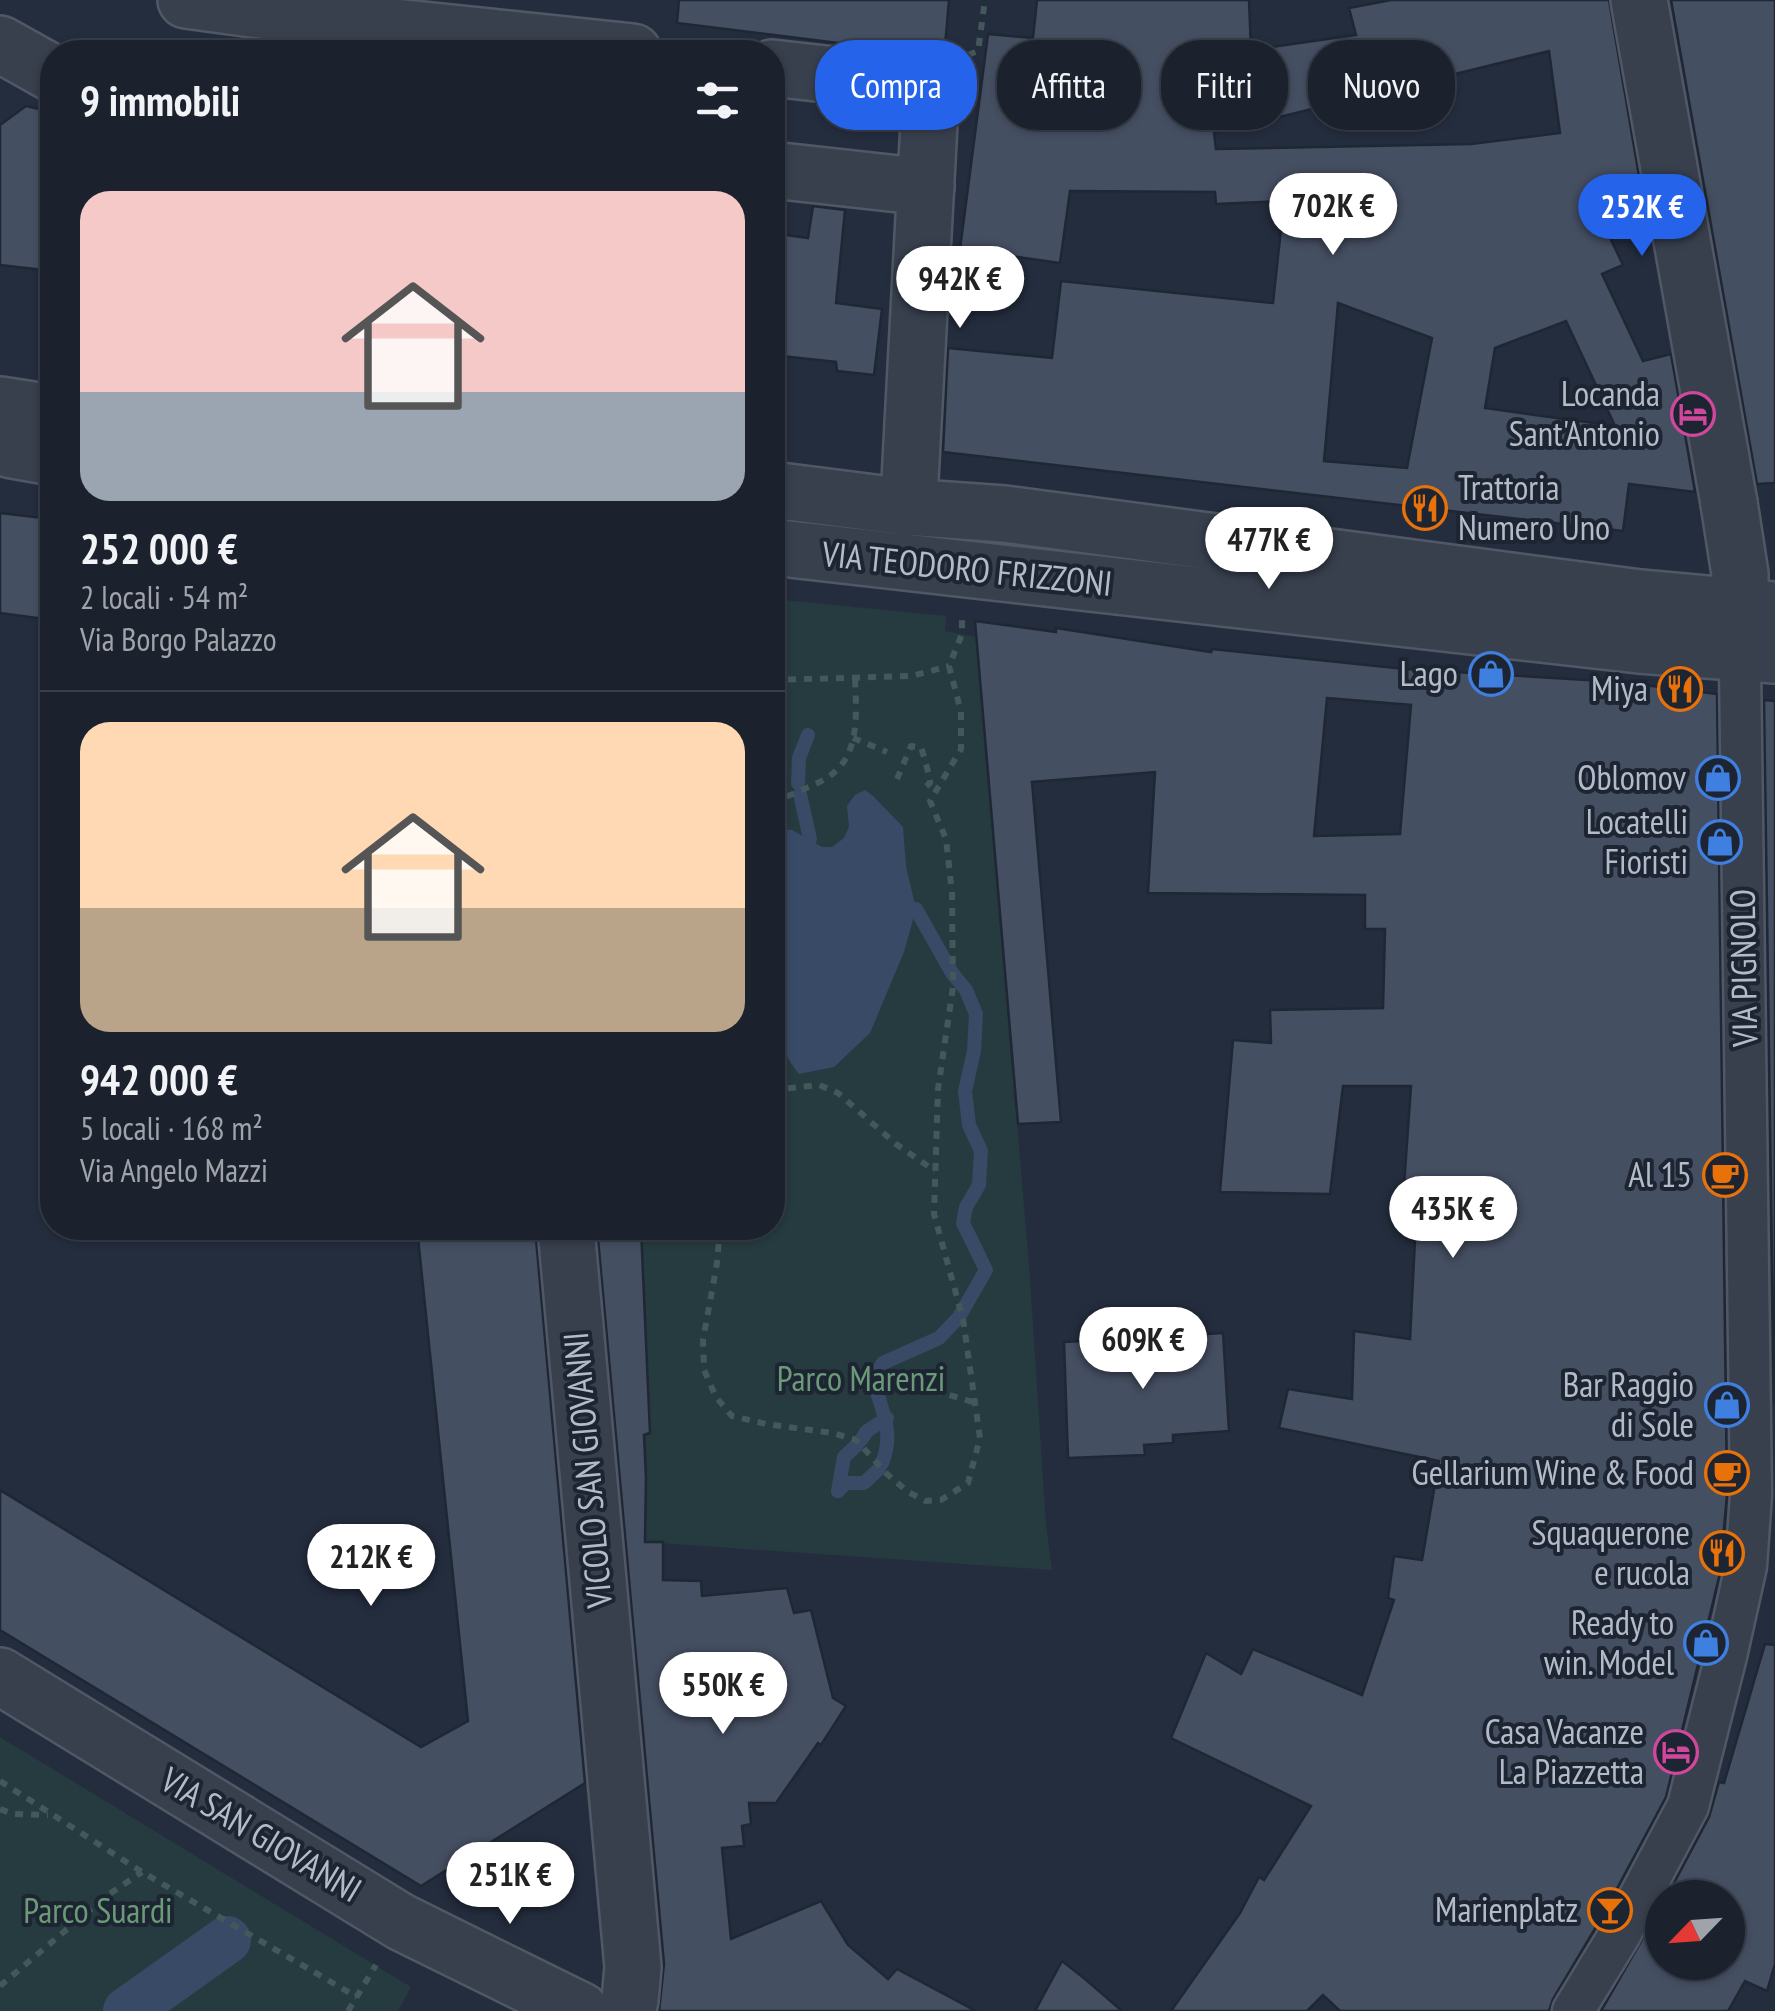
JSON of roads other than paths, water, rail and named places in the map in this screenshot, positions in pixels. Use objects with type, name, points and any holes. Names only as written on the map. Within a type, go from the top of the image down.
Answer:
[{"type":"street","points":[[186,0],[366,12],[553,40]]},
{"type":"street","points":[[1639,0],[1729,502],[1755,620]]},
{"type":"street","points":[[0,44],[40,66]]},
{"type":"street","points":[[785,69],[931,86],[908,493]]},
{"type":"street","points":[[785,171],[926,187]]},
{"type":"street","points":[[0,404],[40,411]]},
{"type":"street","points":[[0,445],[40,455]]},
{"type":"street","name":"VIA TEODORO FRIZZONI","points":[[785,491],[834,496],[908,493],[1004,514],[1641,604]]},
{"type":"street","name":"VIA TEODORO FRIZZONI","points":[[785,548],[1641,604]]},
{"type":"street","points":[[1641,604],[1755,620]]},
{"type":"street","points":[[1641,604],[1755,620]]},
{"type":"street","name":"VIA PIGNOLO","points":[[1572,2011],[1620,1934],[1688,1806],[1763,1497],[1755,620]]},
{"type":"street","name":"VICOLO SAN GIOVANNI","points":[[567,1240],[633,1967],[626,2011]]},
{"type":"street","name":"VIA SAN GIOVANNI","points":[[0,1676],[401,1922],[580,2011]]},
{"type":"water","points":[[865,790],[903,827],[906,866],[916,909],[904,952],[870,1033],[834,1067],[799,1074],[785,1048],[785,829],[822,847],[832,847],[844,838],[849,827],[847,806]]},
{"type":"waterway","points":[[798,783],[799,758],[808,735]]},
{"type":"waterway","points":[[800,794],[810,839]]},
{"type":"waterway","points":[[882,1463],[887,1431],[873,1379],[883,1363],[939,1338],[959,1317],[986,1270],[963,1223],[966,1207],[979,1185],[981,1151],[969,1125],[965,1091],[974,1051],[976,1014],[966,990],[916,909]]},
{"type":"waterway","points":[[861,1440],[887,1418]]},
{"type":"waterway","points":[[838,1491],[844,1457],[857,1445]]},
{"type":"waterway","points":[[838,1491],[846,1483],[864,1483],[879,1469]]},
{"type":"waterway","points":[[127,2011],[227,1940]]},
{"type":"place","name":"Locanda Sant'Antonio","points":[[1693,414]]},
{"type":"place","name":"Trattoria Numero Uno","points":[[1425,508]]},
{"type":"place","name":"Lago","points":[[1491,674]]},
{"type":"place","name":"Miya","points":[[1680,689]]},
{"type":"place","name":"Oblomov","points":[[1718,778]]},
{"type":"place","name":"Locatelli Fioristi","points":[[1720,842]]},
{"type":"place","name":"Al 15","points":[[1725,1175]]},
{"type":"place","name":"Bar Raggio di Sole","points":[[1727,1405]]},
{"type":"place","name":"Gellarium Wine & Food","points":[[1727,1473]]},
{"type":"place","name":"Squaquerone e rucola","points":[[1722,1553]]},
{"type":"place","name":"Ready to win. Model","points":[[1706,1643]]},
{"type":"place","name":"Casa Vacanze La Piazzetta","points":[[1676,1752]]},
{"type":"place","name":"Marienplatz","points":[[1610,1910]]},
{"type":"park label","name":"Parco Marenzi","points":[[861,1379]]},
{"type":"park label","name":"Parco Suardi","points":[[98,1911]]}]
